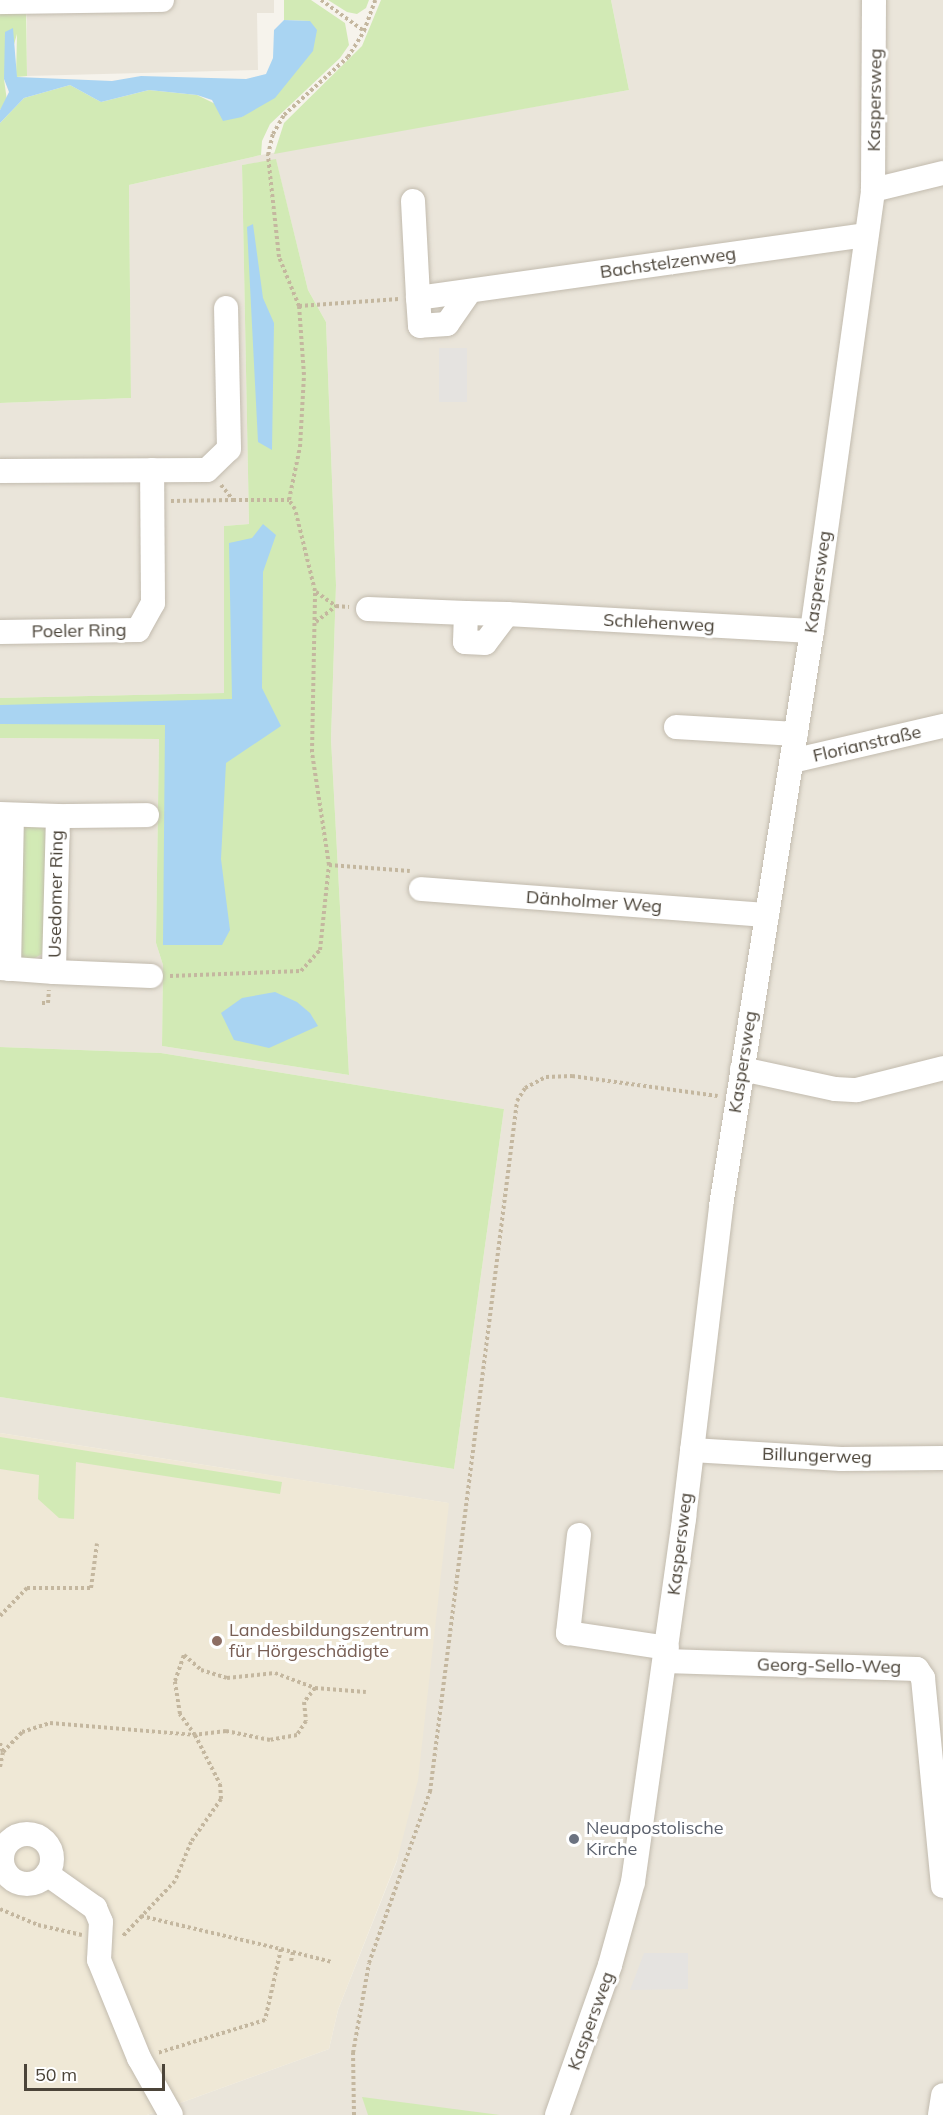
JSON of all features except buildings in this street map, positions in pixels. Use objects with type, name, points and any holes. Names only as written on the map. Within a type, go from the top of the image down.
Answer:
[{"type":"street","points":[[9,2],[162,0]]},
{"type":"street","name":"Kaspersweg","points":[[557,2115],[610,1965],[633,1882],[666,1655],[736,1099],[812,631],[873,190],[874,0]]},
{"type":"street","points":[[873,190],[943,173]]},
{"type":"street","points":[[412,201],[418,298]]},
{"type":"street","name":"Bachstelzenweg","points":[[418,298],[866,235]]},
{"type":"street","points":[[0,471],[207,470],[229,449],[226,308]]},
{"type":"street","name":"Poeler Ring","points":[[0,632],[138,630],[153,603],[152,470]]},
{"type":"street","name":"Schlehenweg","points":[[368,609],[507,614],[812,631]]},
{"type":"street","name":"Florianstraße","points":[[792,761],[943,726]]},
{"type":"street","points":[[676,727],[796,735]]},
{"type":"street","name":"Usedomer Ring","points":[[147,815],[6,815],[4,968],[151,976]]},
{"type":"street","name":"Usedomer Ring","points":[[54,972],[58,816]]},
{"type":"street","name":"Dänholmer Weg","points":[[421,889],[767,915]]},
{"type":"street","points":[[742,1069],[836,1089],[857,1090],[943,1068]]},
{"type":"street","name":"Billungerweg","points":[[692,1449],[841,1458],[943,1458]]},
{"type":"street","points":[[579,1535],[568,1633],[666,1655]]},
{"type":"street","name":"Georg-Sello-Weg","points":[[666,1655],[917,1669],[923,1678],[938,1779],[943,1886]]},
{"type":"street","points":[[24,1834],[40,1838],[52,1859],[47,1875],[26,1884],[11,1878],[3,1864],[2,1846],[24,1834]]},
{"type":"street","points":[[47,1875],[94,1908],[101,1922],[99,1960],[139,2058],[171,2115]]},
{"type":"street","points":[[940,2115],[943,2095]]},
{"type":"path","points":[[321,0],[364,31]]},
{"type":"path","points":[[289,500],[294,488],[301,436],[304,375],[299,306],[279,256],[268,155],[273,134],[284,115],[348,57],[364,31],[375,0]]},
{"type":"path","points":[[299,306],[418,298]]},
{"type":"path","points":[[207,470],[233,500]]},
{"type":"path","points":[[152,501],[289,500]]},
{"type":"path","points":[[151,976],[301,971],[320,950],[329,865],[312,753],[315,591],[295,509],[289,500]]},
{"type":"path","points":[[315,591],[336,606],[368,609]]},
{"type":"path","points":[[316,622],[336,606]]},
{"type":"path","points":[[329,865],[410,871],[421,889]]},
{"type":"path","points":[[354,2115],[354,2053],[369,1963],[430,1792],[516,1101],[525,1088],[546,1077],[572,1077],[736,1099]]},
{"type":"path","points":[[0,1616],[27,1588],[91,1588],[97,1543]]},
{"type":"path","points":[[0,1909],[38,1925],[117,1942],[175,1881],[191,1842],[221,1799],[220,1784],[195,1735],[180,1714],[175,1681],[184,1655],[201,1670],[227,1678],[274,1673],[315,1688],[366,1692]]},
{"type":"path","points":[[3,1752],[22,1732],[50,1723],[195,1735],[226,1731],[270,1740],[297,1735],[306,1721],[304,1702],[315,1688]]},
{"type":"path","points":[[0,1743],[3,1752],[0,1767]]},
{"type":"path","points":[[141,1916],[332,1962]]},
{"type":"path","points":[[139,2058],[265,2020],[281,1949]]},
{"type":"path","points":[[291,1961],[293,1952]]},
{"type":"shaded area","points":[[27,0],[274,0],[274,13],[257,13],[258,70],[27,76]]},
{"type":"shaded area","points":[[611,0],[943,0],[943,2115],[147,2115],[329,2049],[338,2010],[397,1861],[448,1503],[0,1433],[0,1397],[454,1469],[504,1109],[161,1053],[0,1047],[0,738],[159,739],[156,943],[163,965],[162,1046],[349,1075],[331,739],[336,585],[326,322],[308,290],[276,160],[242,165],[249,524],[224,526],[224,693],[0,698],[0,403],[131,398],[129,185],[261,155],[629,90]]},
{"type":"shaded area","points":[[439,348],[467,348],[467,402],[439,402]]},
{"type":"shaded area","name":"Landesbildungszentrum für Hörgeschädigte","points":[[0,1433],[449,1503],[418,1780],[397,1860],[338,2010],[329,2049],[147,2115],[0,2115]]},
{"type":"shaded area","points":[[644,1953],[688,1953],[688,1989],[630,1990]]},
{"type":"green space","points":[[0,0],[26,0],[27,76],[16,77],[17,34],[4,79],[7,101],[0,110]]},
{"type":"green space","points":[[284,0],[311,0],[345,23],[349,45],[340,58],[270,124],[262,141],[261,155],[129,185],[131,398],[0,403],[0,123],[24,98],[70,85],[101,102],[149,90],[197,95],[242,117],[310,21],[284,20]]},
{"type":"green space","points":[[328,0],[369,0],[366,8],[357,14],[347,12]]},
{"type":"green space","points":[[381,0],[611,0],[629,90],[274,154],[284,123],[362,46]]},
{"type":"green space","points":[[276,159],[308,290],[326,322],[336,585],[331,739],[349,1075],[162,1046],[163,965],[156,943],[159,739],[0,738],[0,698],[224,693],[224,526],[249,524],[242,165]]},
{"type":"green space","points":[[18,823],[48,827],[44,953],[29,961],[16,958]]},
{"type":"green space","points":[[0,1047],[161,1053],[504,1109],[454,1469],[0,1397]]},
{"type":"green space","points":[[0,1437],[282,1482],[280,1494],[76,1462],[74,1519],[59,1518],[38,1499],[39,1475],[0,1469]]},
{"type":"green space","points":[[362,2097],[500,2115],[368,2115]]},
{"type":"water","points":[[284,20],[310,21],[317,30],[313,51],[275,98],[242,117],[223,121],[212,100],[197,95],[149,90],[101,102],[70,85],[24,98],[0,123],[0,110],[9,92],[4,79],[5,32],[13,28],[17,77],[112,81],[141,76],[246,79],[266,74],[273,58],[274,30]]},
{"type":"water","points":[[253,224],[263,298],[274,323],[272,450],[258,442],[247,227]]},
{"type":"water","points":[[263,524],[276,535],[263,572],[262,688],[281,726],[226,763],[221,859],[230,930],[222,945],[163,945],[165,725],[0,724],[0,705],[232,699],[229,543],[252,538]]},
{"type":"water","points":[[275,992],[297,1002],[310,1013],[318,1026],[269,1048],[234,1040],[221,1013],[242,998]]},
{"type":"place","name":"Landesbildungszentrum für Hörgeschädigte","points":[[217,1641]]},
{"type":"place","name":"Neuapostolische Kirche","points":[[574,1839]]}]
